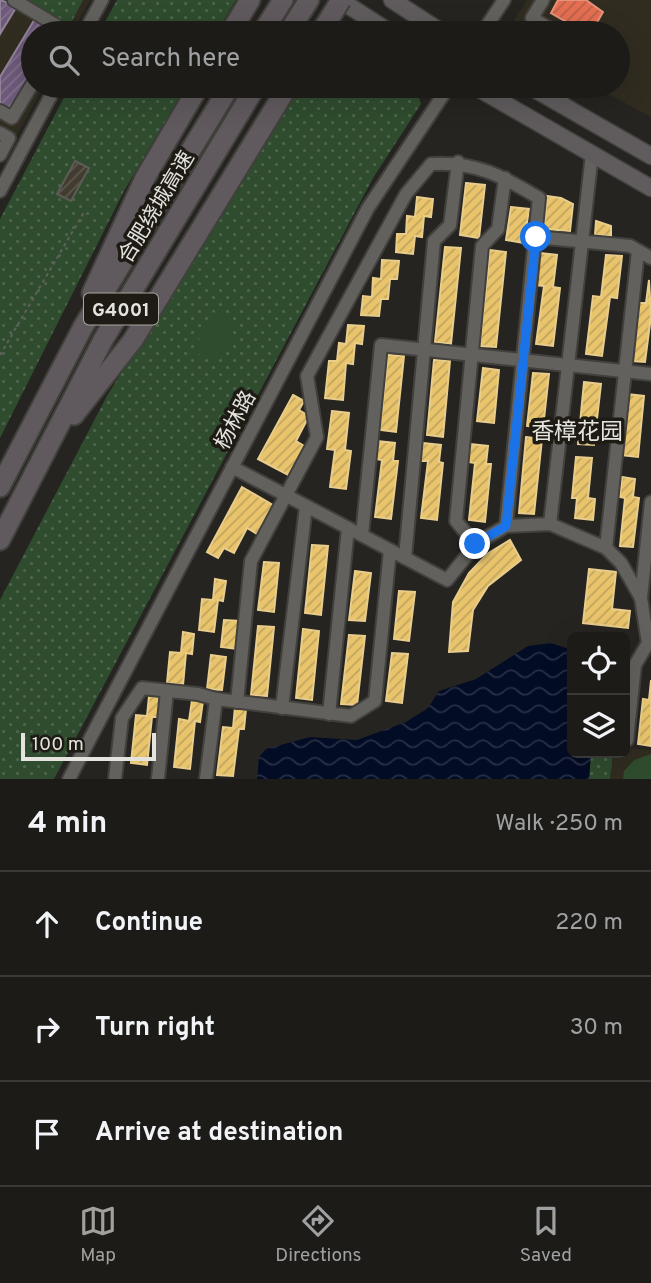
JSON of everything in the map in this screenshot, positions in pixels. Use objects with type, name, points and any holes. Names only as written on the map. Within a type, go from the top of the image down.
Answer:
[{"type":"highway","points":[[237,21],[250,0]]},
{"type":"highway","points":[[295,21],[309,0]]},
{"type":"highway","points":[[328,21],[341,0]]},
{"type":"highway","points":[[270,21],[281,3]]},
{"type":"highway","points":[[25,438],[145,177],[192,98]]},
{"type":"highway","name":"合肥绕城高速","points":[[0,487],[83,327],[223,98]]},
{"type":"highway","name":"合肥绕城高速","points":[[0,540],[103,340],[249,98]]},
{"type":"highway","points":[[45,451],[133,340],[281,98]]},
{"type":"main road","points":[[341,0],[373,21]]},
{"type":"main road","points":[[392,0],[424,21]]},
{"type":"main road","points":[[495,98],[651,188]]},
{"type":"main road","points":[[549,98],[651,156]]},
{"type":"street","points":[[14,0],[49,21]]},
{"type":"street","points":[[91,21],[102,0]]},
{"type":"street","points":[[490,21],[504,0]]},
{"type":"street","points":[[537,21],[532,18],[543,0]]},
{"type":"street","points":[[0,111],[12,118],[24,98]]},
{"type":"street","points":[[0,191],[50,98]]},
{"type":"street","name":"杨林路","points":[[69,779],[368,208],[441,98]]},
{"type":"street","points":[[558,103],[561,98]]},
{"type":"street","points":[[0,133],[9,138],[0,155]]},
{"type":"street","points":[[550,524],[592,154]]},
{"type":"street","points":[[405,558],[434,241],[450,225],[458,162]]},
{"type":"street","points":[[237,702],[251,561],[317,437],[307,376],[406,194],[430,164],[458,162],[505,178],[539,198],[506,526]]},
{"type":"street","points":[[475,544],[456,522],[482,246],[498,229],[505,178]]},
{"type":"street","points":[[536,237],[630,246],[651,258]]},
{"type":"street","points":[[606,548],[638,251]]},
{"type":"street","points":[[362,535],[381,345],[569,363],[651,374]]},
{"type":"street","points":[[232,467],[447,580],[475,544],[506,526],[550,524],[606,548],[621,563],[640,598],[649,643],[635,665],[630,712]]},
{"type":"street","points":[[640,598],[651,502]]},
{"type":"street","points":[[282,708],[306,506]]},
{"type":"street","points":[[329,714],[348,528]]},
{"type":"street","points":[[115,779],[122,718],[142,688],[351,716],[376,701],[390,550]]},
{"type":"street","points":[[158,779],[167,691]]},
{"type":"street","points":[[206,779],[216,699]]},
{"type":"path","points":[[0,355],[85,212]]},
{"type":"shaded area","points":[[0,0],[90,0],[79,21],[21,21],[21,98],[37,98],[16,137],[0,128]]},
{"type":"shaded area","points":[[527,0],[651,0],[651,117],[615,98],[630,98],[630,21],[514,21]]},
{"type":"shaded area","points":[[630,748],[651,750],[651,779],[610,779],[612,758],[630,758]]},
{"type":"green space","points":[[25,0],[83,0],[72,21],[59,21]]},
{"type":"green space","points":[[117,0],[236,0],[223,21],[106,21]]},
{"type":"green space","points":[[64,98],[179,98],[124,191],[0,438],[0,219]]},
{"type":"green space","points":[[291,98],[419,98],[421,104],[373,178],[54,779],[0,779],[0,600],[107,396]]},
{"type":"green space","points":[[213,312],[237,325],[216,363],[193,351]]},
{"type":"green space","points":[[651,754],[651,779],[623,779],[624,771],[634,760]]},
{"type":"green space","points":[[591,758],[612,758],[610,779],[589,779]]},
{"type":"water","points":[[551,643],[567,648],[567,758],[591,758],[589,779],[257,779],[259,757],[266,749],[310,737],[357,740],[406,722],[428,708],[439,691],[476,679],[528,646]]},
{"type":"building: Homes","points":[[466,183],[485,185],[479,238],[460,235]]},
{"type":"building: Homes","points":[[547,196],[561,198],[573,204],[570,231],[544,229]]},
{"type":"building: Homes","points":[[417,197],[433,199],[431,217],[424,216],[422,237],[415,236],[413,254],[396,252],[397,234],[406,234],[407,216],[415,217]]},
{"type":"building: Homes","points":[[511,207],[529,209],[524,243],[506,240]]},
{"type":"building: Homes","points":[[596,221],[611,226],[611,236],[595,235]]},
{"type":"building: Homes","points":[[445,247],[461,248],[451,344],[435,342]]},
{"type":"building: Homes","points":[[490,250],[506,252],[496,347],[480,346]]},
{"type":"building: Homes","points":[[540,253],[557,255],[553,287],[560,288],[553,346],[536,344],[544,286],[535,285]]},
{"type":"building: Homes","points":[[606,255],[622,256],[617,298],[610,297],[602,356],[586,354],[593,296],[601,297]]},
{"type":"building: Homes","points":[[382,260],[399,261],[397,279],[390,279],[388,299],[381,299],[379,316],[361,315],[363,296],[372,297],[373,278],[381,279]]},
{"type":"building: Homes","points":[[649,280],[651,316],[645,362],[632,361],[639,303],[646,303]]},
{"type":"building: Homes","points":[[348,325],[364,326],[362,344],[355,343],[353,364],[346,363],[343,400],[325,398],[329,361],[337,361],[339,343],[346,344]]},
{"type":"building: Homes","points":[[388,355],[404,356],[396,432],[380,430]]},
{"type":"building: Homes","points":[[434,360],[450,361],[443,437],[427,435]]},
{"type":"building: Homes","points":[[483,368],[499,370],[494,423],[477,421]]},
{"type":"building: Homes","points":[[533,373],[549,374],[543,428],[527,426]]},
{"type":"building: Homes","points":[[584,382],[601,384],[594,445],[578,444]]},
{"type":"building: Homes","points":[[627,394],[644,396],[638,457],[621,455]]},
{"type":"building: Homes","points":[[293,395],[304,401],[299,410],[309,416],[296,441],[306,447],[290,476],[258,459]]},
{"type":"building: Homes","points":[[332,411],[349,413],[345,450],[351,451],[346,489],[330,487],[335,450],[327,449]]},
{"type":"building: Homes","points":[[526,437],[542,439],[534,514],[519,513]]},
{"type":"building: Homes","points":[[377,441],[395,443],[393,461],[398,461],[391,519],[375,517],[382,460],[375,459]]},
{"type":"building: Homes","points":[[423,443],[441,445],[439,462],[443,463],[437,520],[421,518],[428,461],[421,461]]},
{"type":"building: Homes","points":[[470,444],[488,446],[486,464],[491,464],[485,522],[469,520],[475,463],[468,462]]},
{"type":"building: Homes","points":[[576,457],[592,458],[588,498],[595,499],[593,520],[575,518],[577,498],[572,498]]},
{"type":"building: Homes","points":[[622,477],[635,479],[633,497],[639,498],[633,547],[620,546],[625,498],[620,497]]},
{"type":"building: Homes","points":[[242,487],[273,505],[257,534],[247,528],[234,553],[224,548],[218,558],[207,552]]},
{"type":"building: Homes","points":[[510,540],[521,560],[488,586],[473,610],[468,651],[449,652],[453,602],[469,573],[487,554]]},
{"type":"building: Homes","points":[[312,545],[328,546],[321,615],[305,613]]},
{"type":"building: Homes","points":[[264,562],[279,563],[274,612],[258,610]]},
{"type":"building: Homes","points":[[589,569],[616,572],[612,609],[630,611],[628,628],[583,623]]},
{"type":"building: Homes","points":[[355,571],[371,573],[365,621],[349,620]]},
{"type":"building: Homes","points":[[215,579],[226,581],[223,601],[218,600],[214,632],[199,630],[202,599],[213,600]]},
{"type":"building: Homes","points":[[399,591],[415,592],[409,641],[394,639]]},
{"type":"building: Homes","points":[[224,620],[240,621],[237,649],[221,647]]},
{"type":"building: Homes","points":[[258,626],[274,627],[267,696],[251,695]]},
{"type":"building: Homes","points":[[303,629],[319,631],[312,700],[296,698]]},
{"type":"building: Homes","points":[[183,632],[194,634],[192,654],[186,653],[183,685],[167,683],[170,652],[181,653]]},
{"type":"building: Homes","points":[[349,635],[365,636],[357,705],[341,704]]},
{"type":"building: Homes","points":[[392,653],[408,654],[402,703],[386,701]]},
{"type":"building: Homes","points":[[211,655],[226,657],[222,690],[207,689]]},
{"type":"building: Homes","points":[[651,680],[651,746],[638,744],[643,699],[649,700]]},
{"type":"building: Homes","points":[[149,696],[160,697],[158,717],[152,717],[147,765],[131,763],[136,715],[147,716]]},
{"type":"building: Homes","points":[[192,700],[203,701],[200,722],[195,721],[190,769],[174,767],[179,719],[189,721]]},
{"type":"building: Homes","points":[[235,707],[246,709],[244,729],[239,729],[233,776],[217,775],[223,727],[233,728]]},
{"type":"building: Shops","points":[[558,0],[586,0],[603,12],[598,21],[565,21],[551,13]]},
{"type":"building: Offices","points":[[0,0],[17,6],[0,34]]},
{"type":"building: Offices","points":[[21,42],[21,92],[9,113],[0,108],[0,77]]},
{"type":"building: Other","points":[[75,161],[89,168],[71,201],[57,194]]},
{"type":"district","name":"香樟花园","points":[[577,431]]},
{"type":"route","points":[[475,544],[506,526],[536,237]]}]
